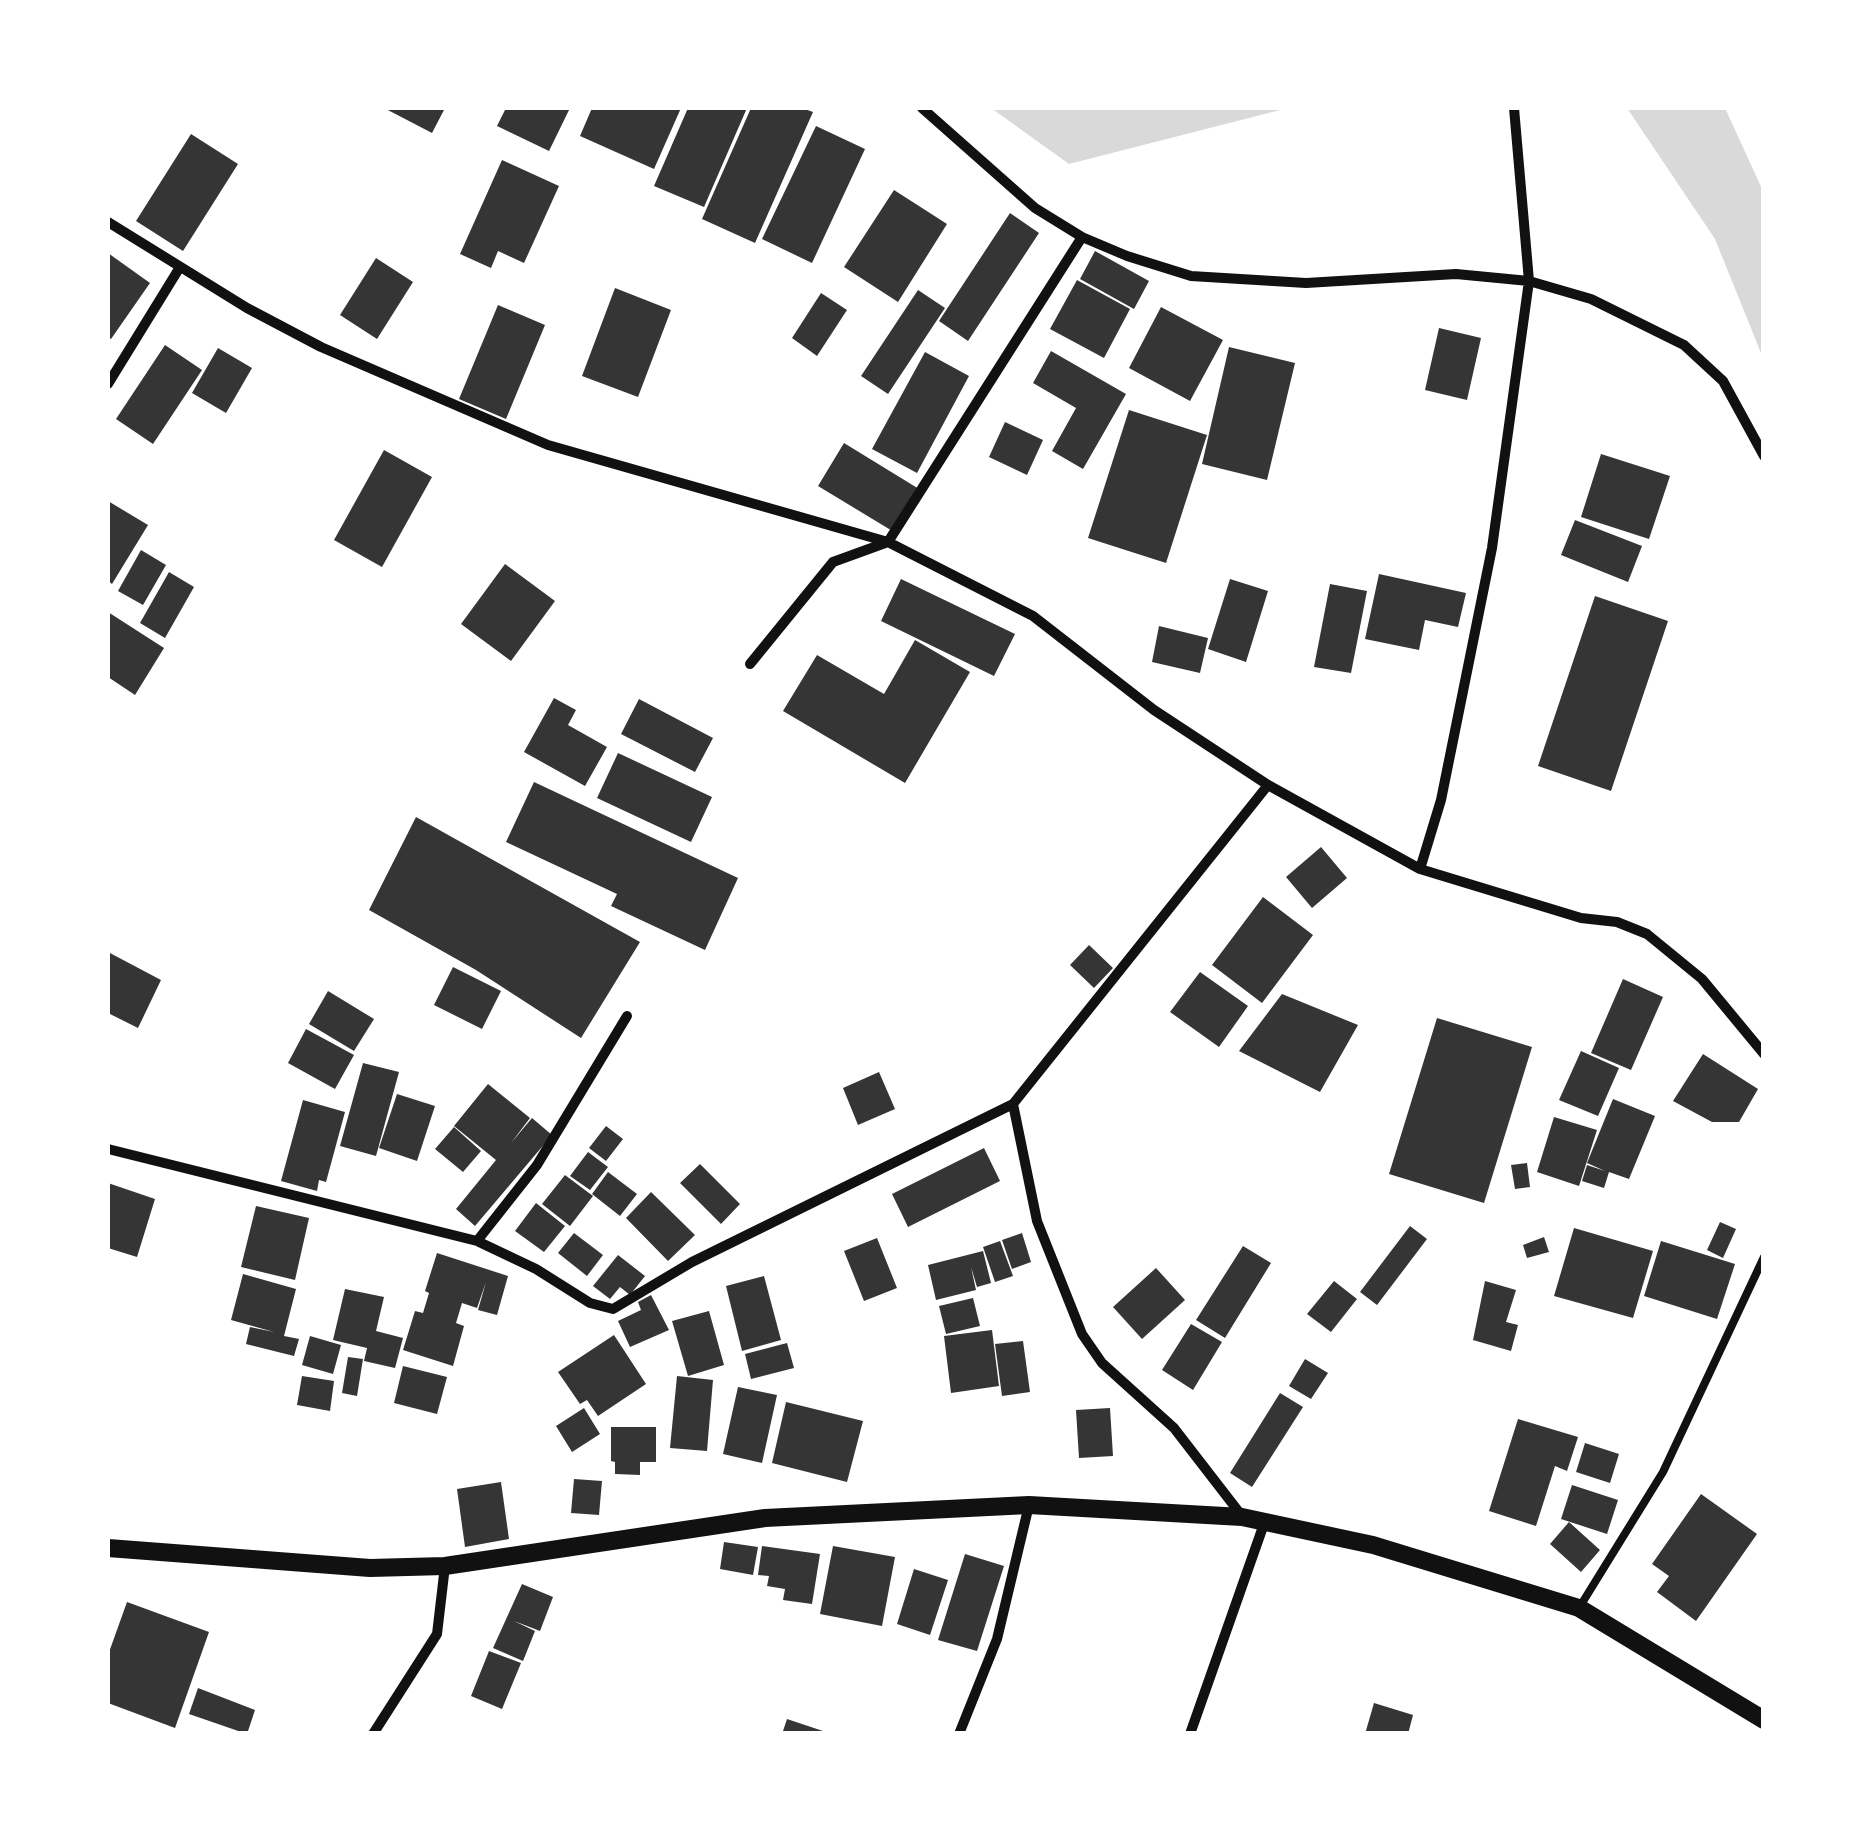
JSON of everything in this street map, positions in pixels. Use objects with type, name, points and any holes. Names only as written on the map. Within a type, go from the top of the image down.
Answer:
[{"type":"street","points":[[922,108],[1035,208],[1082,237],[1191,276],[1306,283],[1456,274],[1529,280],[1591,299],[1684,345],[1723,381],[1764,456]]},
{"type":"street","points":[[1420,869],[1441,800],[1492,548],[1529,280],[1514,108]]},
{"type":"street","points":[[108,222],[247,308],[320,347],[548,446],[888,542],[1033,616],[1154,710],[1268,784],[1420,869],[1581,918],[1617,922],[1647,934],[1702,979],[1764,1054]]},
{"type":"street","points":[[750,664],[833,562],[888,542],[1082,237]]},
{"type":"street","points":[[108,384],[180,267]]},
{"type":"street","points":[[108,1148],[477,1241],[536,1269],[590,1303],[614,1309],[692,1262],[1013,1104],[1268,784]]},
{"type":"street","points":[[477,1241],[537,1164],[627,1016]]},
{"type":"street","points":[[1013,1104],[1037,1220],[1082,1334],[1102,1364],[1174,1428],[1242,1517]]},
{"type":"street","points":[[958,1734],[998,1639],[1028,1505]]},
{"type":"street","points":[[108,1548],[370,1568],[445,1566],[765,1518],[1028,1505],[1242,1517],[1373,1545],[1579,1608],[1764,1720]]},
{"type":"street","points":[[1190,1734],[1265,1520]]},
{"type":"street","points":[[372,1734],[438,1634],[445,1566]]},
{"type":"lane","points":[[1579,1608],[1663,1472],[1764,1257]]},
{"type":"shaded area","points":[[991,108],[1288,108],[1069,164]]},
{"type":"shaded area","points":[[1627,108],[1725,108],[1763,191],[1763,358],[1715,239]]},
{"type":"building","points":[[384,108],[445,108],[432,133]]},
{"type":"building","points":[[506,108],[570,108],[549,151],[497,126]]},
{"type":"building","points":[[592,108],[681,108],[654,169],[580,136]]},
{"type":"building","points":[[688,108],[747,108],[704,207],[654,186]]},
{"type":"building","points":[[751,108],[802,108],[813,112],[755,243],[702,219]]},
{"type":"building","points":[[816,126],[865,149],[812,263],[762,239]]},
{"type":"building","points":[[191,134],[238,164],[183,251],[136,221]]},
{"type":"building","points":[[502,160],[559,186],[524,263],[498,251],[491,268],[460,254]]},
{"type":"building","points":[[894,190],[947,224],[898,302],[844,267]]},
{"type":"building","points":[[1010,213],[1039,233],[968,341],[939,321]]},
{"type":"building","points":[[1095,251],[1149,281],[1134,309],[1080,279]]},
{"type":"building","points":[[108,253],[150,283],[111,339],[108,337]]},
{"type":"building","points":[[376,258],[413,282],[377,339],[340,315]]},
{"type":"building","points":[[1077,280],[1130,309],[1104,358],[1050,329]]},
{"type":"building","points":[[615,288],[671,310],[638,397],[582,376]]},
{"type":"building","points":[[918,290],[945,308],[888,394],[861,376]]},
{"type":"building","points":[[821,293],[847,310],[817,356],[792,338]]},
{"type":"building","points":[[498,305],[545,325],[506,419],[459,399]]},
{"type":"building","points":[[1161,307],[1223,340],[1190,401],[1129,368]]},
{"type":"building","points":[[1439,328],[1481,338],[1467,400],[1425,390]]},
{"type":"building","points":[[165,345],[202,370],[153,444],[116,419]]},
{"type":"building","points":[[1229,347],[1295,363],[1267,480],[1202,464]]},
{"type":"building","points":[[218,348],[252,368],[226,413],[192,393]]},
{"type":"building","points":[[1051,351],[1126,394],[1083,469],[1052,451],[1076,408],[1033,383]]},
{"type":"building","points":[[925,352],[969,376],[917,473],[872,449]]},
{"type":"building","points":[[1129,410],[1207,435],[1166,563],[1088,538]]},
{"type":"building","points":[[1005,422],[1043,440],[1027,475],[989,457]]},
{"type":"building","points":[[844,443],[919,489],[894,532],[818,486]]},
{"type":"building","points":[[384,450],[432,477],[382,567],[334,540]]},
{"type":"building","points":[[1601,454],[1670,476],[1649,539],[1581,517]]},
{"type":"building","points":[[108,501],[148,525],[112,584],[108,581]]},
{"type":"building","points":[[1575,520],[1642,546],[1628,582],[1561,555]]},
{"type":"building","points":[[141,550],[166,565],[143,605],[118,591]]},
{"type":"building","points":[[505,564],[555,601],[511,661],[461,624]]},
{"type":"building","points":[[169,572],[194,587],[165,638],[140,623]]},
{"type":"building","points":[[1379,574],[1466,593],[1458,627],[1425,620],[1419,650],[1365,639]]},
{"type":"building","points":[[901,579],[1015,634],[994,676],[881,621]]},
{"type":"building","points":[[1230,579],[1268,591],[1246,662],[1208,649]]},
{"type":"building","points":[[1330,584],[1367,591],[1351,673],[1314,667]]},
{"type":"building","points":[[1595,596],[1668,621],[1611,791],[1538,766]]},
{"type":"building","points":[[108,612],[164,648],[135,695],[108,677]]},
{"type":"building","points":[[1159,626],[1208,638],[1200,673],[1152,662]]},
{"type":"building","points":[[915,640],[970,672],[905,783],[783,711],[817,655],[884,694]]},
{"type":"building","points":[[554,698],[576,710],[568,725],[607,747],[585,786],[524,752]]},
{"type":"building","points":[[639,699],[713,738],[695,772],[621,734]]},
{"type":"building","points":[[618,753],[712,797],[691,842],[597,798]]},
{"type":"building","points":[[534,782],[738,878],[705,950],[611,906],[617,894],[506,842]]},
{"type":"building","points":[[416,817],[640,942],[581,1038],[476,970],[369,910]]},
{"type":"building","points":[[1321,847],[1347,878],[1312,908],[1286,877]]},
{"type":"building","points":[[1263,897],[1313,935],[1262,1003],[1212,965]]},
{"type":"building","points":[[1089,945],[1113,968],[1094,988],[1070,965]]},
{"type":"building","points":[[108,952],[161,980],[138,1028],[108,1013]]},
{"type":"building","points":[[453,967],[501,991],[482,1029],[434,1005]]},
{"type":"building","points":[[1200,972],[1248,1006],[1219,1047],[1170,1012]]},
{"type":"building","points":[[1623,979],[1663,997],[1631,1070],[1591,1053]]},
{"type":"building","points":[[328,991],[374,1019],[354,1051],[309,1024]]},
{"type":"building","points":[[1282,994],[1358,1025],[1320,1092],[1239,1051]]},
{"type":"building","points":[[1437,1018],[1532,1047],[1484,1203],[1389,1174]]},
{"type":"building","points":[[306,1029],[354,1055],[335,1089],[288,1063]]},
{"type":"building","points":[[1581,1051],[1619,1068],[1598,1116],[1559,1100]]},
{"type":"building","points":[[1703,1054],[1758,1089],[1739,1122],[1712,1122],[1673,1101]]},
{"type":"building","points":[[363,1063],[399,1072],[376,1156],[340,1146]]},
{"type":"building","points":[[879,1072],[895,1109],[858,1125],[843,1088]]},
{"type":"building","points":[[488,1084],[530,1118],[511,1143],[532,1118],[552,1135],[475,1226],[456,1209],[496,1160],[454,1126]]},
{"type":"building","points":[[397,1094],[435,1106],[417,1161],[379,1148]]},
{"type":"building","points":[[1613,1099],[1655,1116],[1629,1179],[1609,1172],[1604,1188],[1582,1181],[1587,1165],[1605,1171],[1587,1163]]},
{"type":"building","points":[[303,1100],[345,1112],[326,1182],[319,1180],[317,1191],[281,1181]]},
{"type":"building","points":[[1554,1117],[1597,1130],[1579,1186],[1537,1172]]},
{"type":"building","points":[[606,1126],[623,1139],[606,1161],[589,1148]]},
{"type":"building","points":[[454,1127],[481,1151],[463,1172],[435,1149]]},
{"type":"building","points":[[984,1148],[1000,1181],[908,1227],[892,1194]]},
{"type":"building","points":[[588,1152],[608,1167],[590,1190],[570,1176]]},
{"type":"building","points":[[1527,1163],[1530,1187],[1515,1189],[1511,1165]]},
{"type":"building","points":[[700,1164],[740,1204],[721,1224],[680,1183]]},
{"type":"building","points":[[608,1172],[637,1194],[620,1216],[592,1194]]},
{"type":"building","points":[[565,1175],[593,1196],[570,1226],[542,1204]]},
{"type":"building","points":[[108,1183],[155,1199],[137,1257],[108,1248]]},
{"type":"building","points":[[651,1192],[695,1235],[668,1261],[626,1218]]},
{"type":"building","points":[[536,1203],[565,1226],[544,1252],[515,1231]]},
{"type":"building","points":[[256,1206],[309,1218],[295,1280],[241,1267]]},
{"type":"building","points":[[1720,1222],[1736,1229],[1723,1258],[1707,1250]]},
{"type":"building","points":[[1410,1226],[1427,1239],[1377,1305],[1360,1292]]},
{"type":"building","points":[[1574,1228],[1653,1251],[1633,1318],[1554,1296]]},
{"type":"building","points":[[574,1233],[603,1255],[587,1276],[558,1253]]},
{"type":"building","points":[[1022,1233],[1031,1262],[1012,1269],[1002,1240]]},
{"type":"building","points":[[1544,1237],[1549,1252],[1527,1258],[1523,1245]]},
{"type":"building","points":[[877,1238],[897,1288],[864,1301],[844,1251]]},
{"type":"building","points":[[1000,1241],[1013,1276],[995,1282],[983,1247]]},
{"type":"building","points":[[1661,1241],[1735,1264],[1717,1319],[1644,1296]]},
{"type":"building","points":[[1243,1246],[1271,1263],[1225,1338],[1196,1320]]},
{"type":"building","points":[[983,1251],[991,1283],[977,1287],[971,1267],[976,1290],[936,1300],[928,1265]]},
{"type":"building","points":[[437,1253],[508,1276],[497,1315],[478,1310],[486,1282],[477,1308],[462,1303],[456,1323],[464,1326],[453,1366],[403,1350],[415,1311],[423,1313],[429,1293],[425,1291]]},
{"type":"building","points":[[618,1255],[645,1276],[630,1295],[620,1287],[610,1299],[593,1286]]},
{"type":"building","points":[[1156,1268],[1185,1300],[1142,1339],[1113,1307]]},
{"type":"building","points":[[243,1274],[296,1289],[284,1336],[299,1339],[294,1356],[246,1344],[250,1327],[274,1332],[231,1320]]},
{"type":"building","points":[[764,1276],[781,1340],[742,1351],[726,1286]]},
{"type":"building","points":[[1334,1281],[1357,1299],[1331,1332],[1307,1314]]},
{"type":"building","points":[[1485,1281],[1516,1290],[1506,1322],[1518,1325],[1511,1351],[1473,1340]]},
{"type":"building","points":[[345,1289],[384,1297],[376,1331],[403,1338],[395,1368],[364,1361],[367,1348],[333,1340]]},
{"type":"building","points":[[651,1295],[669,1330],[630,1347],[618,1321],[641,1310],[638,1302]]},
{"type":"building","points":[[973,1298],[980,1326],[946,1334],[939,1306]]},
{"type":"building","points":[[709,1311],[724,1365],[688,1376],[672,1321]]},
{"type":"building","points":[[1191,1324],[1222,1342],[1193,1390],[1162,1370]]},
{"type":"building","points":[[992,1330],[999,1386],[951,1393],[944,1336]]},
{"type":"building","points":[[614,1335],[646,1384],[598,1416],[587,1400],[580,1404],[558,1372]]},
{"type":"building","points":[[310,1336],[341,1345],[333,1374],[302,1365]]},
{"type":"building","points":[[1023,1341],[1030,1392],[1002,1396],[995,1344]]},
{"type":"building","points":[[787,1343],[794,1368],[751,1379],[745,1354]]},
{"type":"building","points":[[348,1357],[363,1359],[357,1396],[342,1393]]},
{"type":"building","points":[[1305,1359],[1328,1373],[1311,1399],[1289,1386]]},
{"type":"building","points":[[403,1366],[447,1377],[437,1414],[394,1403]]},
{"type":"building","points":[[302,1376],[334,1381],[330,1411],[297,1405]]},
{"type":"building","points":[[677,1376],[713,1380],[707,1451],[670,1448]]},
{"type":"building","points":[[738,1387],[777,1395],[762,1463],[723,1454]]},
{"type":"building","points":[[1280,1393],[1303,1407],[1252,1487],[1230,1473]]},
{"type":"building","points":[[786,1402],[863,1421],[847,1482],[772,1463]]},
{"type":"building","points":[[584,1408],[600,1434],[572,1452],[556,1426]]},
{"type":"building","points":[[1110,1408],[1113,1456],[1079,1458],[1076,1410]]},
{"type":"building","points":[[1518,1419],[1578,1437],[1567,1471],[1555,1466],[1536,1526],[1489,1511]]},
{"type":"building","points":[[611,1427],[656,1427],[656,1462],[640,1462],[640,1475],[615,1474]]},
{"type":"building","points":[[1585,1443],[1619,1454],[1610,1483],[1576,1472]]},
{"type":"building","points":[[574,1479],[602,1481],[599,1515],[571,1513]]},
{"type":"building","points":[[501,1482],[509,1539],[465,1547],[457,1489]]},
{"type":"building","points":[[1572,1485],[1618,1500],[1607,1534],[1561,1519]]},
{"type":"building","points":[[1701,1494],[1757,1534],[1696,1621],[1657,1592],[1669,1576],[1652,1564]]},
{"type":"building","points":[[1569,1522],[1600,1550],[1581,1572],[1550,1544]]},
{"type":"building","points":[[724,1542],[758,1547],[753,1575],[720,1569]]},
{"type":"building","points":[[762,1546],[820,1554],[812,1604],[783,1600],[785,1589],[767,1586],[769,1576],[758,1575]]},
{"type":"building","points":[[833,1546],[895,1557],[882,1626],[820,1614]]},
{"type":"building","points":[[965,1554],[1004,1566],[977,1651],[938,1640]]},
{"type":"building","points":[[914,1569],[948,1580],[930,1635],[897,1624]]},
{"type":"building","points":[[522,1584],[553,1597],[540,1631],[514,1621],[535,1631],[523,1661],[493,1648]]},
{"type":"building","points":[[127,1602],[209,1632],[175,1728],[108,1703],[108,1655]]},
{"type":"building","points":[[489,1651],[521,1663],[502,1709],[471,1696]]},
{"type":"building","points":[[198,1688],[255,1710],[247,1734],[189,1714]]},
{"type":"building","points":[[1374,1703],[1413,1715],[1408,1734],[1365,1734]]},
{"type":"building","points":[[787,1719],[829,1733],[829,1734],[782,1734]]}]
